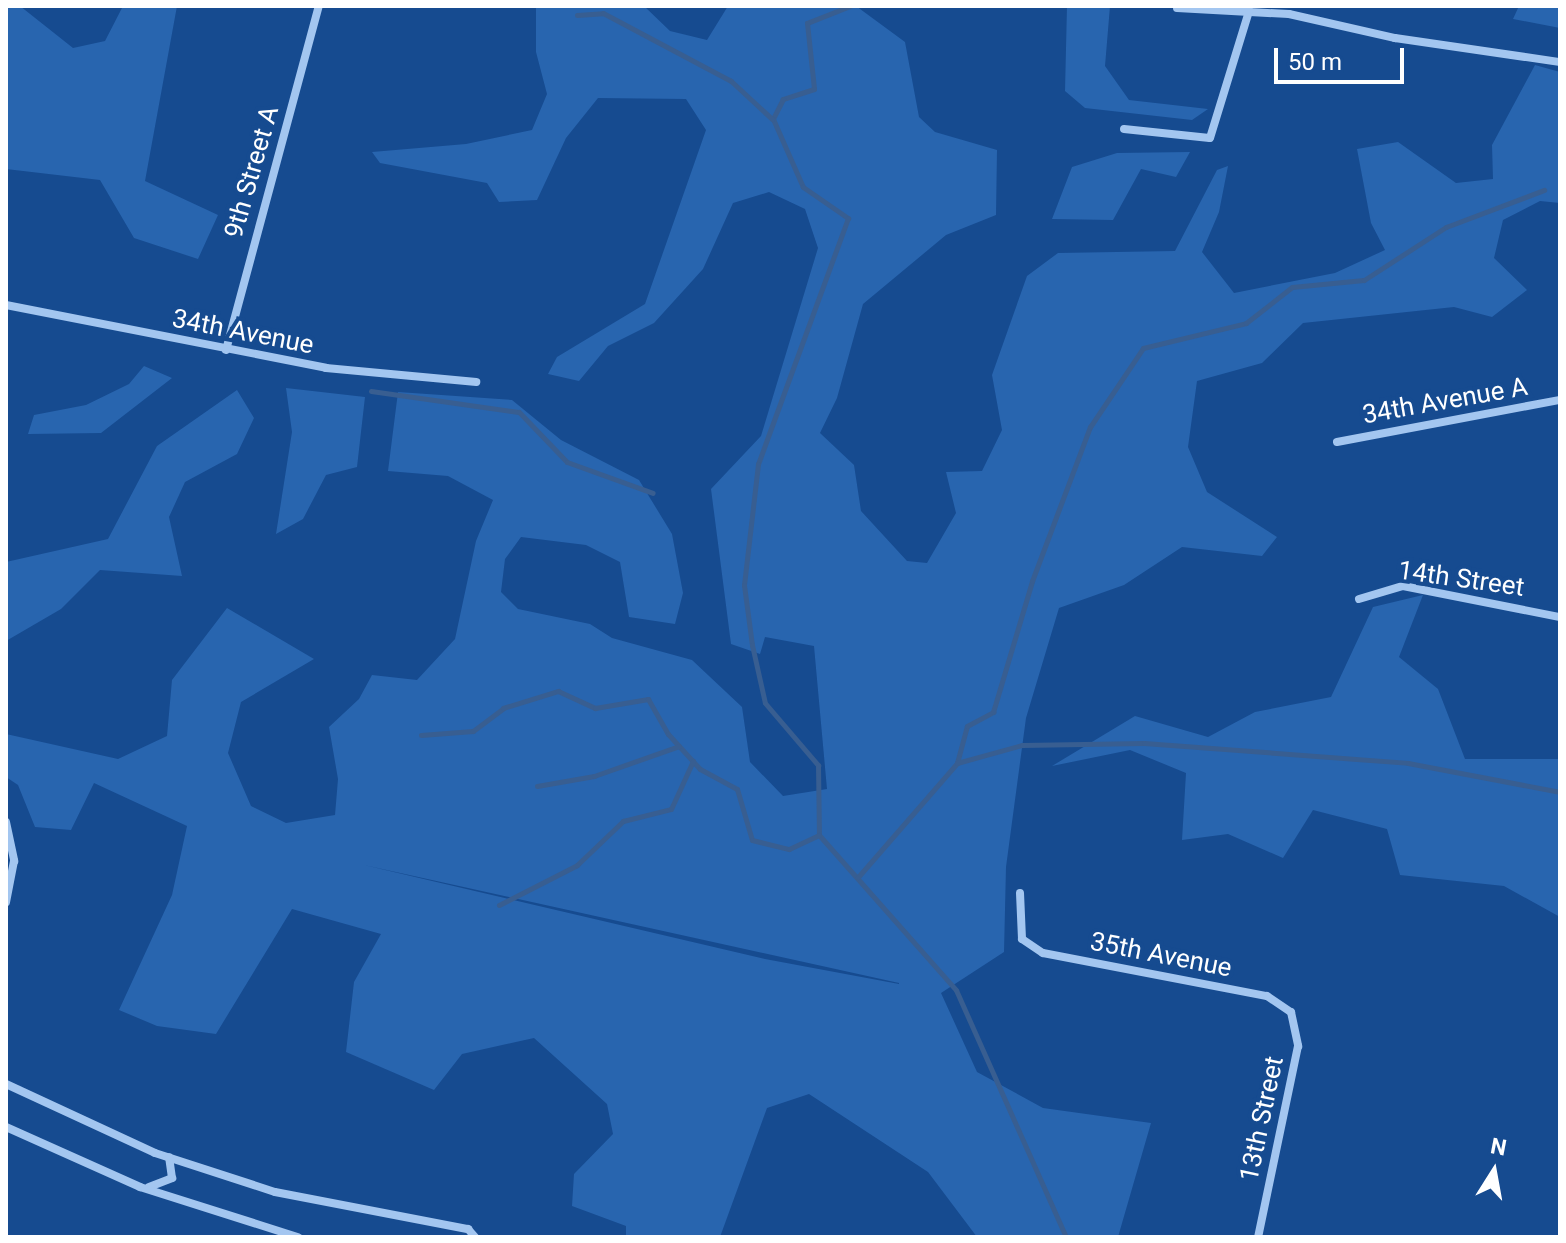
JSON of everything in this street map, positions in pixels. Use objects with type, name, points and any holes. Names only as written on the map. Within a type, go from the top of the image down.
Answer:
[{"type":"street","name":"9th Street A","points":[[226,350],[319,6]]},
{"type":"street","points":[[1177,8],[1249,11],[1560,62]]},
{"type":"street","points":[[1124,129],[1210,138],[1249,11]]},
{"type":"street","name":"34th Avenue","points":[[6,305],[226,350],[366,374],[476,382]]},
{"type":"street","name":"34th Avenue A","points":[[1337,442],[1560,400]]},
{"type":"street","name":"14th Street","points":[[1359,599],[1403,586],[1560,617]]},
{"type":"street","points":[[6,822],[14,861],[6,902]]},
{"type":"street","name":"35th Avenue","points":[[1020,893],[1022,939],[1043,953],[1267,996],[1291,1012]]},
{"type":"street","name":"13th Street","points":[[1258,1237],[1298,1046],[1291,1012]]},
{"type":"street","points":[[6,1084],[169,1157],[275,1192],[468,1229],[475,1237]]},
{"type":"street","points":[[6,1127],[140,1187],[298,1237]]},
{"type":"street","points":[[140,1187],[167,1184],[175,1169],[169,1157]]},
{"type":"shaded area","points":[[6,6],[20,6],[73,48],[105,41],[123,6],[177,6],[145,181],[218,215],[198,259],[134,238],[100,180],[6,169]]},
{"type":"shaded area","points":[[536,6],[644,6],[670,31],[707,40],[728,6],[856,6],[905,42],[919,117],[935,132],[997,150],[996,215],[946,235],[863,304],[837,398],[820,433],[854,465],[861,511],[907,561],[927,563],[956,513],[946,472],[982,471],[1002,430],[992,375],[1027,276],[1058,253],[1175,251],[1217,170],[1228,166],[1219,212],[1202,252],[1234,293],[1335,273],[1385,250],[1371,223],[1357,149],[1398,142],[1456,183],[1493,179],[1492,145],[1535,65],[1560,72],[1560,203],[1540,201],[1503,220],[1494,258],[1527,290],[1492,317],[1454,307],[1303,323],[1262,363],[1197,381],[1188,447],[1207,492],[1277,537],[1262,556],[1182,547],[1124,585],[1059,608],[1026,718],[1006,867],[1004,952],[941,993],[977,1072],[1043,1108],[1151,1123],[1118,1237],[977,1237],[928,1172],[809,1094],[767,1108],[720,1237],[626,1237],[626,1226],[572,1206],[574,1174],[613,1134],[607,1104],[534,1038],[462,1054],[434,1090],[346,1052],[354,982],[381,934],[292,909],[216,1034],[157,1026],[119,1010],[172,895],[187,826],[94,783],[71,830],[35,827],[18,785],[6,777],[6,734],[118,759],[167,736],[172,680],[227,608],[314,659],[241,702],[228,753],[251,806],[286,823],[335,815],[338,779],[329,727],[359,699],[372,675],[417,680],[455,639],[476,541],[493,500],[448,476],[388,471],[398,392],[512,400],[561,440],[639,480],[672,534],[683,593],[675,624],[629,617],[620,562],[586,545],[521,537],[505,559],[501,592],[518,609],[590,624],[612,638],[692,660],[742,707],[750,762],[783,796],[827,789],[814,646],[765,637],[760,654],[731,644],[711,489],[761,436],[818,248],[805,209],[769,192],[733,203],[703,269],[654,323],[608,346],[579,381],[548,374],[557,357],[645,304],[706,130],[686,99],[598,98],[566,138],[537,200],[499,202],[487,183],[380,163],[372,152],[466,144],[532,130],[547,94],[536,52]],"holes":[[[364,865],[899,983],[765,959]]]},
{"type":"shaded area","points":[[1067,6],[1110,6],[1105,66],[1129,100],[1208,109],[1192,120],[1085,108],[1065,91]]},
{"type":"shaded area","points":[[1519,6],[1560,6],[1560,28],[1513,19]]},
{"type":"shaded area","points":[[1190,152],[1176,177],[1141,169],[1113,220],[1052,219],[1072,167],[1117,153]]},
{"type":"shaded area","points":[[144,366],[172,378],[101,433],[28,434],[34,415],[86,405],[129,384]]},
{"type":"shaded area","points":[[286,388],[365,397],[357,467],[326,475],[303,519],[276,534],[292,432]]},
{"type":"shaded area","points":[[237,390],[254,418],[237,454],[185,482],[169,517],[182,576],[100,570],[61,609],[6,641],[6,562],[108,539],[157,446]]},
{"type":"shaded area","points":[[1423,595],[1399,657],[1438,689],[1465,759],[1560,759],[1560,917],[1504,886],[1400,875],[1387,829],[1313,810],[1283,858],[1228,834],[1182,840],[1186,773],[1130,750],[1052,766],[1135,716],[1208,737],[1255,712],[1331,697],[1373,607]]},
{"type":"waterway","points":[[850,6],[807,23],[814,89],[783,99],[773,119],[803,187],[848,218],[758,464],[744,585],[752,645],[765,703],[818,765],[819,835],[956,990],[1066,1237]]},
{"type":"waterway","points":[[577,15],[603,13],[731,81],[772,119]]},
{"type":"waterway","points":[[957,763],[967,726],[993,712],[1032,581],[1090,427],[1143,348],[1246,323],[1292,287],[1364,280],[1446,227],[1544,190]]},
{"type":"waterway","points":[[371,391],[519,412],[567,462],[653,493]]},
{"type":"waterway","points":[[421,735],[473,731],[503,708],[558,691],[595,708],[648,699],[668,734],[700,769],[737,789],[752,840],[789,849],[819,835]]},
{"type":"waterway","points":[[858,877],[957,763],[1022,745],[1144,743],[1408,763],[1560,792]]},
{"type":"waterway","points":[[537,786],[594,776],[679,746]]},
{"type":"waterway","points":[[499,905],[577,865],[623,821],[671,809],[693,761]]}]
